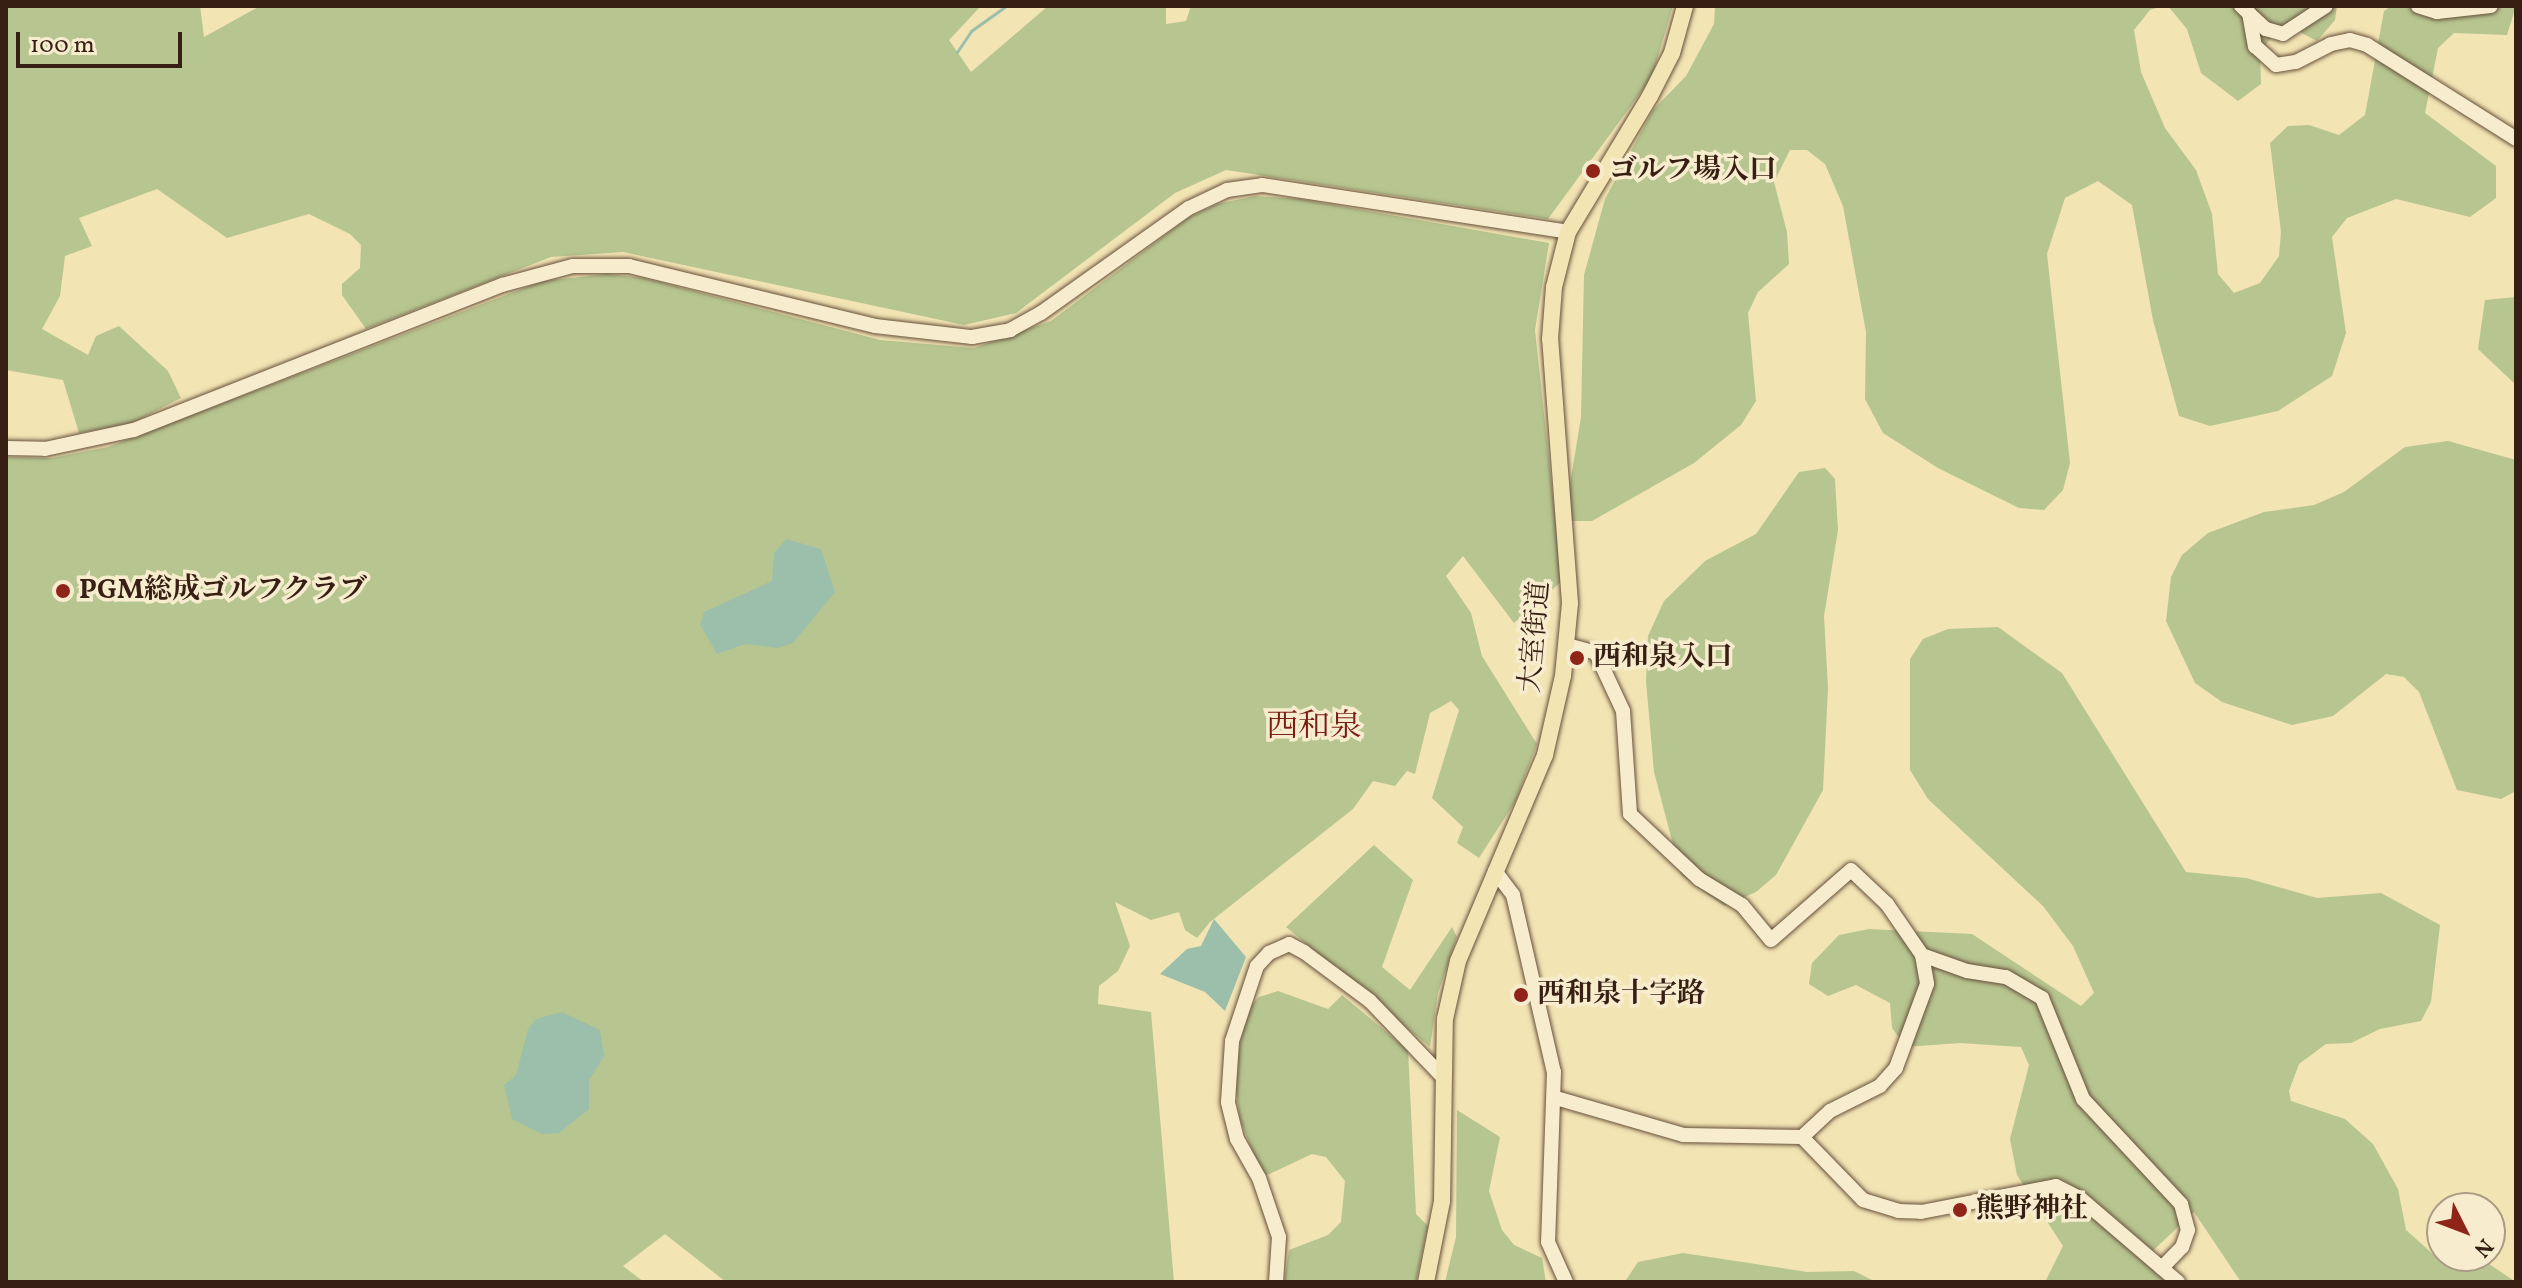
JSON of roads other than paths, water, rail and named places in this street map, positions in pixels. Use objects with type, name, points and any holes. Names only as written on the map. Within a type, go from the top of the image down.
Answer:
[{"type":"main road","name":"大室街道","points":[[1426,1282],[1443,1184],[1441,1075],[1445,1019],[1458,961],[1545,755],[1567,645],[1567,539],[1550,339],[1554,287],[1568,232],[1650,96],[1672,53],[1685,6]]},
{"type":"street","points":[[2245,10],[2266,29],[2283,34],[2326,6]]},
{"type":"street","points":[[2418,6],[2437,12],[2491,6]]},
{"type":"street","points":[[2245,10],[2255,46],[2276,65],[2296,62],[2331,44],[2350,40],[2367,45],[2516,139]]},
{"type":"street","points":[[6,448],[45,449],[134,430],[502,285],[573,266],[629,266],[875,326],[972,337],[1010,330],[1041,313],[1189,208],[1227,190],[1262,185],[1568,232]]},
{"type":"street","points":[[1556,1098],[1683,1135],[1802,1137],[1830,1111],[1880,1086],[1896,1068],[1927,984],[1922,955],[1887,904],[1851,870],[1771,940],[1742,905],[1699,879],[1630,814],[1623,711],[1596,653],[1567,645]]},
{"type":"street","points":[[1495,871],[1513,895],[1525,937],[1556,1098],[1548,1242],[1566,1282]]},
{"type":"street","points":[[1276,1282],[1279,1237],[1259,1178],[1237,1139],[1228,1102],[1232,1041],[1257,966],[1269,953],[1289,944],[1304,952],[1370,1001],[1441,1075]]},
{"type":"street","points":[[1922,955],[1967,971],[2006,977],[2042,998],[2083,1099],[2181,1204],[2188,1230],[2182,1247],[2162,1268]]},
{"type":"street","points":[[1802,1137],[1863,1200],[1898,1211],[1921,1212],[2038,1187],[2069,1191],[2178,1282]]},
{"type":"waterway","points":[[957,52],[971,31],[1006,6]]},
{"type":"place","name":"ゴルフ場入口","points":[[1593,171]]},
{"type":"place","name":"PGM総成ゴルフクラブ","points":[[63,591]]},
{"type":"place","name":"西和泉入口","points":[[1577,658]]},
{"type":"place","name":"西和泉十字路","points":[[1521,995]]},
{"type":"place","name":"熊野神社","points":[[1960,1210]]},
{"type":"district","name":"西和泉","points":[[1314,728]]}]
